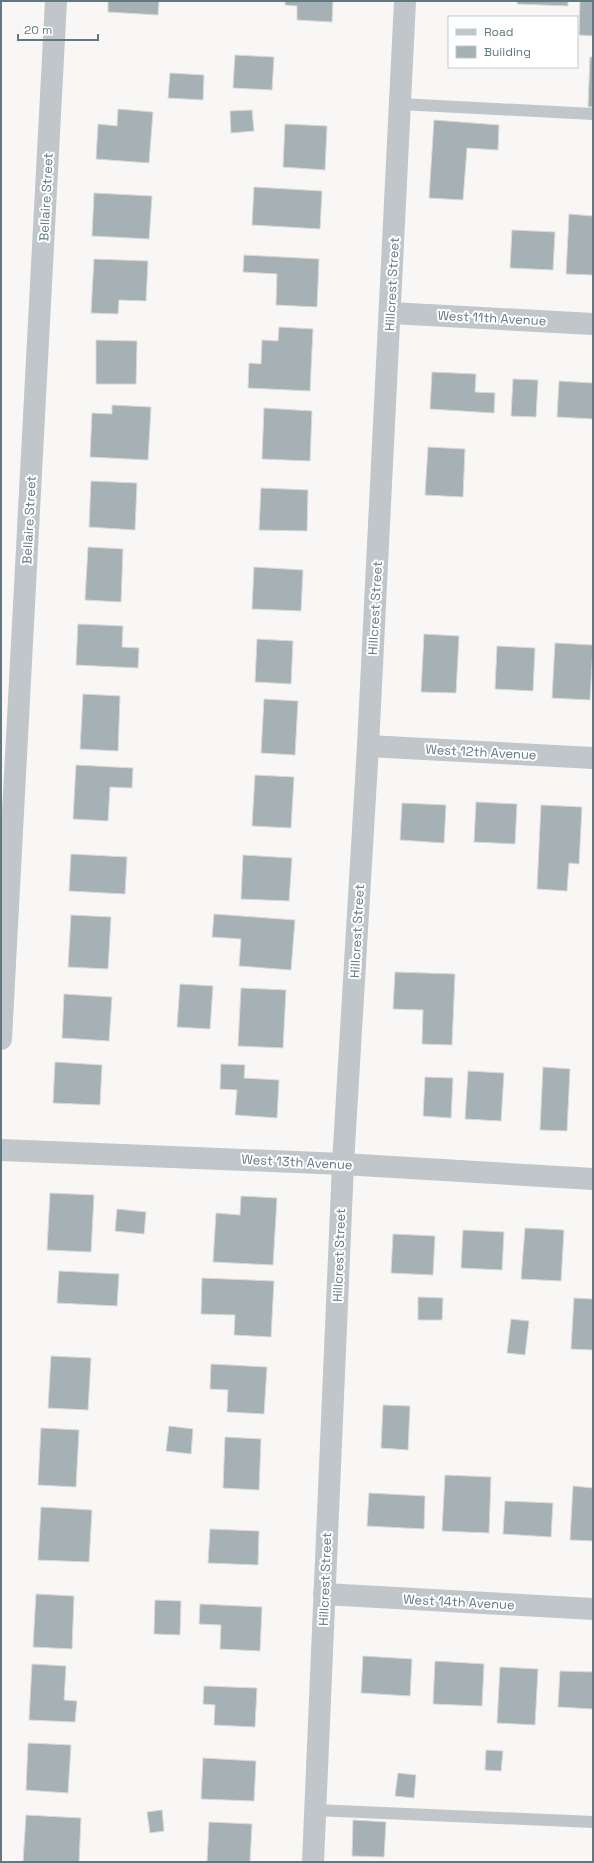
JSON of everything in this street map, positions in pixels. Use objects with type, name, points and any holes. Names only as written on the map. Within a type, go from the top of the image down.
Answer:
[{"type":"street","name":"Bellaire Street","points":[[1,1039],[56,1]]},
{"type":"street","name":"Hillcrest Street","points":[[313,1862],[343,1164],[368,746],[391,313],[405,1]]},
{"type":"street","name":"West 11th Avenue","points":[[391,313],[593,324]]},
{"type":"street","name":"West 12th Avenue","points":[[368,746],[593,758]]},
{"type":"street","name":"West 13th Avenue","points":[[1,1150],[343,1164],[593,1179]]},
{"type":"street","name":"West 14th Avenue","points":[[324,1594],[593,1609]]},
{"type":"lane","points":[[400,104],[593,114]]},
{"type":"lane","points":[[315,1810],[593,1822]]},
{"type":"building","points":[[108,1],[159,1],[158,15],[108,12]]},
{"type":"building","points":[[285,1],[333,1],[332,22],[297,20],[297,6],[285,5]]},
{"type":"building","points":[[517,1],[568,1],[568,6],[517,4]]},
{"type":"building","points":[[580,1],[593,1],[593,36],[579,35]]},
{"type":"building","points":[[235,55],[274,57],[272,90],[233,88]]},
{"type":"building","points":[[590,57],[593,57],[593,107],[588,107]]},
{"type":"building","points":[[170,73],[204,75],[203,100],[168,98]]},
{"type":"building","points":[[118,109],[153,112],[149,163],[96,159],[98,124],[117,126]]},
{"type":"building","points":[[252,110],[254,131],[231,133],[230,111]]},
{"type":"building","points":[[434,120],[499,125],[498,150],[467,148],[463,200],[429,198]]},
{"type":"building","points":[[285,124],[327,126],[325,170],[283,167]]},
{"type":"building","points":[[254,187],[322,191],[320,229],[252,225]]},
{"type":"building","points":[[94,193],[152,196],[149,239],[92,236]]},
{"type":"building","points":[[569,214],[593,216],[593,275],[566,274]]},
{"type":"building","points":[[512,230],[555,232],[553,270],[510,268]]},
{"type":"building","points":[[244,255],[319,259],[317,307],[276,305],[277,274],[243,272]]},
{"type":"building","points":[[94,259],[148,261],[146,301],[119,300],[118,314],[91,313]]},
{"type":"building","points":[[279,327],[313,329],[310,391],[248,388],[249,363],[261,364],[262,340],[278,341]]},
{"type":"building","points":[[96,340],[137,341],[136,384],[96,384]]},
{"type":"building","points":[[432,372],[476,374],[475,392],[495,393],[494,413],[430,409]]},
{"type":"building","points":[[513,379],[538,380],[536,417],[511,416]]},
{"type":"building","points":[[559,381],[593,383],[593,419],[557,417]]},
{"type":"building","points":[[112,405],[151,407],[148,460],[90,457],[92,413],[112,414]]},
{"type":"building","points":[[264,408],[312,411],[310,461],[262,459]]},
{"type":"building","points":[[428,447],[465,449],[463,497],[425,495]]},
{"type":"building","points":[[91,481],[137,483],[135,530],[89,527]]},
{"type":"building","points":[[261,488],[308,490],[307,531],[259,530]]},
{"type":"building","points":[[88,547],[123,549],[121,602],[85,600]]},
{"type":"building","points":[[254,567],[303,570],[301,611],[252,609]]},
{"type":"building","points":[[78,624],[123,626],[122,647],[139,648],[138,668],[76,665]]},
{"type":"building","points":[[424,634],[459,636],[456,693],[421,692]]},
{"type":"building","points":[[257,639],[293,641],[291,684],[255,682]]},
{"type":"building","points":[[555,643],[593,645],[590,700],[552,698]]},
{"type":"building","points":[[497,646],[535,648],[533,691],[495,689]]},
{"type":"building","points":[[83,694],[120,696],[118,751],[80,749]]},
{"type":"building","points":[[264,699],[298,701],[295,755],[261,753]]},
{"type":"building","points":[[76,765],[133,768],[132,788],[110,787],[108,821],[73,819]]},
{"type":"building","points":[[255,775],[294,777],[291,828],[252,826]]},
{"type":"building","points":[[476,802],[517,804],[515,844],[474,842]]},
{"type":"building","points":[[402,803],[446,805],[444,843],[400,840]]},
{"type":"building","points":[[541,805],[582,807],[579,864],[569,863],[567,891],[537,889]]},
{"type":"building","points":[[71,854],[127,857],[125,894],[69,891]]},
{"type":"building","points":[[243,855],[292,858],[289,901],[241,899]]},
{"type":"building","points":[[214,914],[295,920],[291,970],[239,966],[241,939],[212,937]]},
{"type":"building","points":[[71,915],[111,917],[108,969],[68,967]]},
{"type":"building","points":[[395,972],[455,974],[452,1045],[422,1044],[423,1010],[393,1009]]},
{"type":"building","points":[[180,984],[213,986],[210,1029],[177,1027]]},
{"type":"building","points":[[241,988],[286,990],[283,1048],[238,1046]]},
{"type":"building","points":[[64,994],[112,997],[109,1041],[62,1038]]},
{"type":"building","points":[[55,1062],[102,1065],[100,1105],[53,1103]]},
{"type":"building","points":[[221,1064],[245,1065],[244,1078],[279,1080],[277,1118],[235,1115],[237,1090],[220,1089]]},
{"type":"building","points":[[543,1067],[570,1069],[567,1131],[540,1130]]},
{"type":"building","points":[[468,1071],[504,1073],[501,1121],[465,1119]]},
{"type":"building","points":[[425,1077],[453,1078],[451,1118],[423,1116]]},
{"type":"building","points":[[50,1193],[94,1195],[91,1252],[47,1250]]},
{"type":"building","points":[[241,1196],[277,1198],[273,1265],[213,1262],[216,1213],[240,1215]]},
{"type":"building","points":[[117,1209],[146,1212],[144,1234],[115,1231]]},
{"type":"building","points":[[525,1228],[564,1230],[561,1281],[521,1279]]},
{"type":"building","points":[[463,1230],[504,1232],[502,1270],[461,1268]]},
{"type":"building","points":[[393,1234],[435,1236],[433,1275],[391,1273]]},
{"type":"building","points":[[59,1271],[119,1274],[117,1306],[57,1303]]},
{"type":"building","points":[[202,1278],[274,1281],[271,1337],[234,1335],[235,1315],[201,1314]]},
{"type":"building","points":[[418,1297],[443,1298],[442,1320],[418,1320]]},
{"type":"building","points":[[574,1298],[593,1299],[593,1350],[571,1349]]},
{"type":"building","points":[[511,1319],[529,1321],[525,1355],[507,1353]]},
{"type":"building","points":[[51,1356],[91,1358],[88,1410],[48,1408]]},
{"type":"building","points":[[211,1364],[267,1367],[264,1414],[227,1412],[228,1390],[210,1389]]},
{"type":"building","points":[[383,1405],[410,1406],[408,1450],[381,1448]]},
{"type":"building","points":[[169,1426],[193,1429],[191,1454],[166,1451]]},
{"type":"building","points":[[41,1428],[79,1430],[76,1487],[38,1485]]},
{"type":"building","points":[[225,1437],[261,1439],[259,1490],[223,1488]]},
{"type":"building","points":[[445,1475],[491,1477],[489,1533],[442,1531]]},
{"type":"building","points":[[573,1486],[593,1488],[593,1541],[570,1540]]},
{"type":"building","points":[[369,1493],[425,1496],[424,1529],[367,1526]]},
{"type":"building","points":[[505,1501],[553,1503],[551,1537],[503,1534]]},
{"type":"building","points":[[41,1507],[92,1510],[89,1562],[38,1560]]},
{"type":"building","points":[[210,1529],[259,1531],[258,1565],[208,1563]]},
{"type":"building","points":[[36,1594],[74,1596],[72,1649],[33,1647]]},
{"type":"building","points":[[155,1600],[181,1601],[180,1635],[154,1634]]},
{"type":"building","points":[[200,1604],[262,1607],[260,1651],[220,1649],[221,1625],[199,1624]]},
{"type":"building","points":[[363,1656],[412,1659],[410,1696],[361,1693]]},
{"type":"building","points":[[435,1661],[484,1664],[482,1706],[433,1704]]},
{"type":"building","points":[[32,1664],[66,1666],[64,1700],[77,1701],[75,1722],[29,1720]]},
{"type":"building","points":[[500,1667],[538,1669],[535,1725],[497,1723]]},
{"type":"building","points":[[560,1671],[593,1672],[593,1709],[558,1707]]},
{"type":"building","points":[[204,1686],[257,1688],[255,1727],[214,1725],[215,1705],[203,1704]]},
{"type":"building","points":[[28,1743],[71,1745],[68,1793],[26,1790]]},
{"type":"building","points":[[486,1750],[503,1751],[501,1771],[485,1770]]},
{"type":"building","points":[[203,1758],[256,1761],[254,1801],[201,1799]]},
{"type":"building","points":[[398,1773],[416,1775],[414,1798],[395,1796]]},
{"type":"building","points":[[162,1810],[164,1831],[150,1833],[147,1812]]},
{"type":"building","points":[[26,1815],[81,1818],[79,1862],[23,1862]]},
{"type":"building","points":[[353,1820],[386,1822],[384,1857],[352,1856]]},
{"type":"building","points":[[209,1822],[252,1824],[250,1862],[207,1862]]}]
